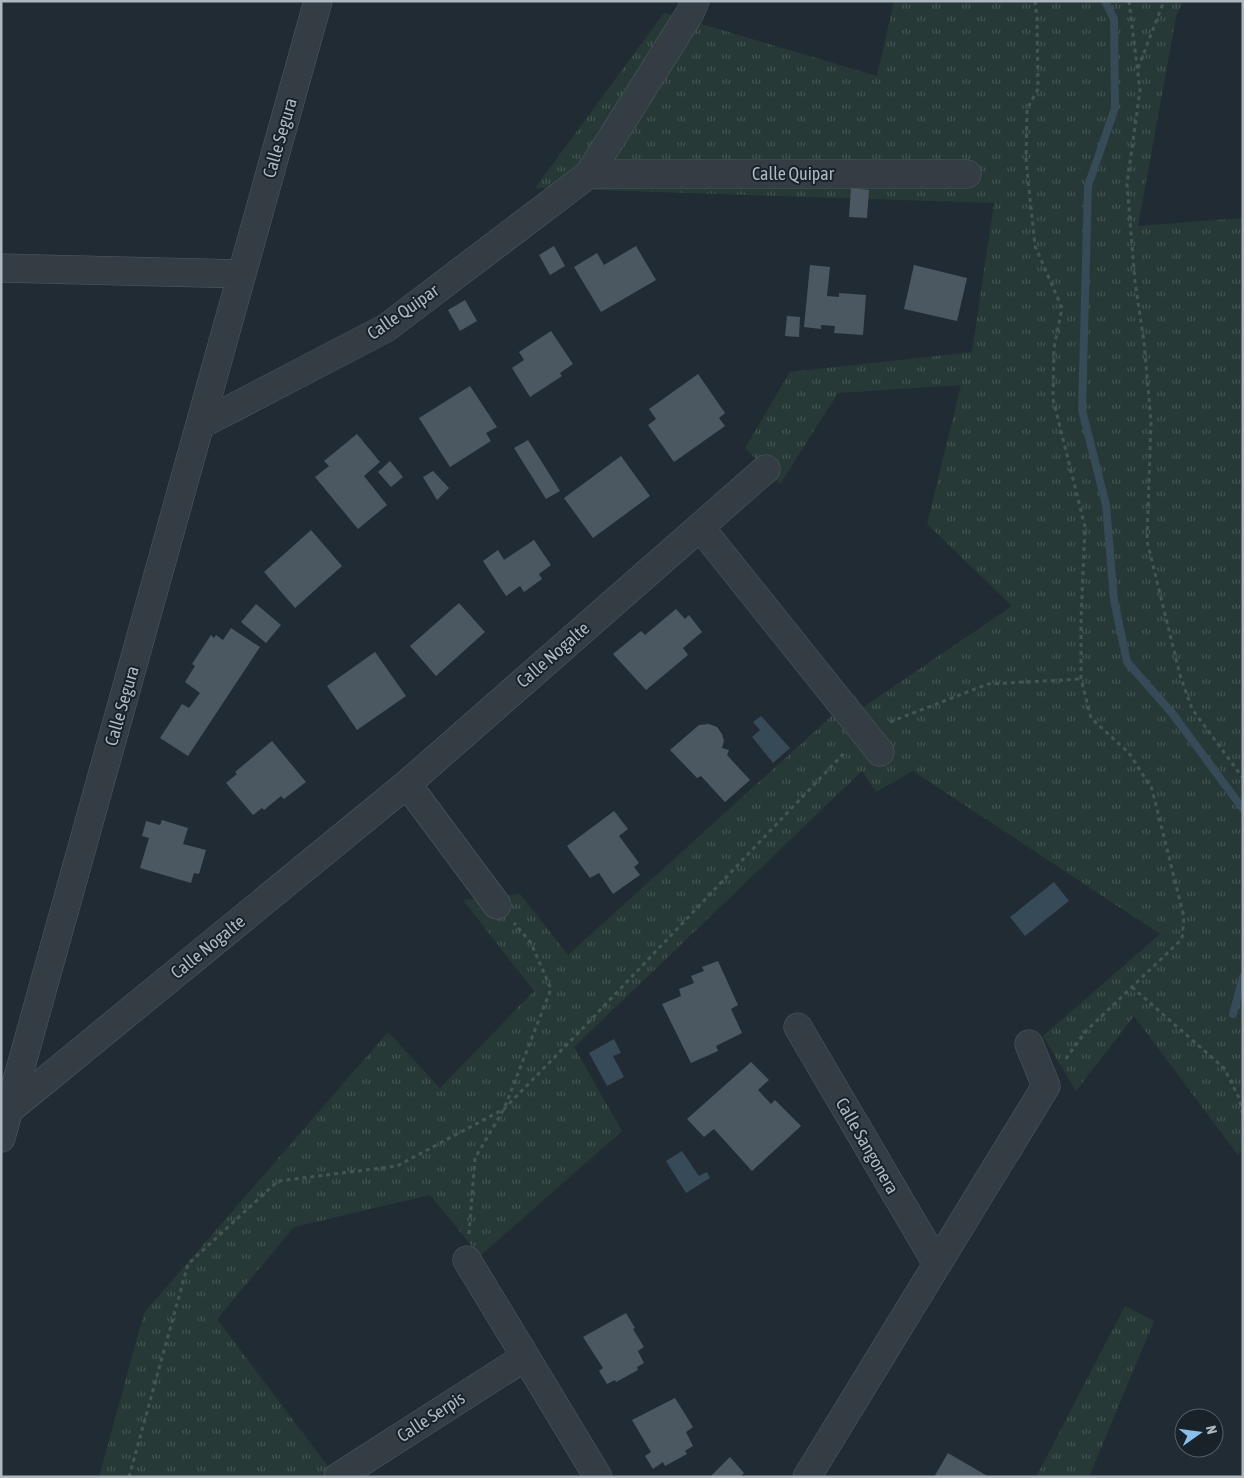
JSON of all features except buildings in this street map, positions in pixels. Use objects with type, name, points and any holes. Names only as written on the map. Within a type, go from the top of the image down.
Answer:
[{"type":"street","name":"Calle Segura","points":[[1,1138],[318,1]]},
{"type":"street","name":"Calle Quipar","points":[[200,425],[386,328],[590,174],[690,13],[695,1]]},
{"type":"street","name":"Calle Quipar","points":[[590,174],[967,174]]},
{"type":"street","points":[[1,268],[242,274]]},
{"type":"street","name":"Calle Nogalte","points":[[9,1110],[407,784],[766,469]]},
{"type":"street","points":[[700,527],[872,742]]},
{"type":"street","points":[[407,784],[497,904]]},
{"type":"street","name":"Calle Sangonera","points":[[798,1027],[937,1264]]},
{"type":"street","points":[[807,1477],[1046,1086],[1029,1044]]},
{"type":"street","points":[[467,1260],[598,1477]]},
{"type":"street","name":"Calle Serpis","points":[[338,1477],[525,1357]]},
{"type":"path","points":[[1035,1],[1038,89],[1027,109],[1026,160],[1035,246],[1062,308],[1054,348],[1053,399],[1085,527],[1081,620],[1081,679],[1091,718],[1129,753],[1152,789],[1184,917],[1182,939],[1086,1031],[1046,1086]]},
{"type":"path","points":[[1129,1],[1140,90],[1127,184],[1135,282],[1144,342],[1151,422],[1147,541],[1180,675],[1192,709],[1243,778]]},
{"type":"path","points":[[1138,70],[1164,1]]},
{"type":"path","points":[[130,1477],[188,1264],[278,1181],[397,1166],[504,1110],[872,742],[988,684],[1081,679]]},
{"type":"path","points":[[467,1260],[475,1158],[504,1110],[551,989],[531,943],[497,904]]},
{"type":"path","points":[[1132,987],[1224,1068],[1239,1098],[1243,1115]]},
{"type":"green space","points":[[894,1],[1183,1],[1176,17],[1138,226],[1243,218],[1243,1148],[1238,1155],[1134,1016],[1076,1091],[1043,1036],[1160,934],[913,771],[876,792],[862,771],[574,1047],[622,1131],[480,1256],[430,1195],[294,1227],[217,1319],[336,1477],[99,1477],[144,1313],[388,1032],[440,1088],[534,991],[463,900],[520,894],[568,955],[855,695],[862,708],[1012,606],[927,524],[961,385],[838,393],[780,484],[745,448],[790,372],[972,352],[994,203],[535,188],[664,13],[877,76]]},
{"type":"green space","points":[[1125,1306],[1154,1321],[1089,1477],[1036,1477]]},
{"type":"water","points":[[761,716],[790,748],[773,763],[752,737],[760,730],[753,722]]},
{"type":"water","points":[[1054,882],[1069,901],[1025,936],[1010,917]]},
{"type":"water","points":[[614,1039],[621,1053],[613,1056],[624,1077],[607,1086],[589,1053]]},
{"type":"water","points":[[682,1151],[699,1176],[707,1172],[710,1178],[686,1193],[666,1161]]},
{"type":"waterway","points":[[1105,1],[1114,19],[1115,108],[1088,186],[1082,410],[1106,505],[1114,600],[1127,662],[1172,713],[1243,809]]},
{"type":"waterway","points":[[1233,1014],[1243,977]]}]
